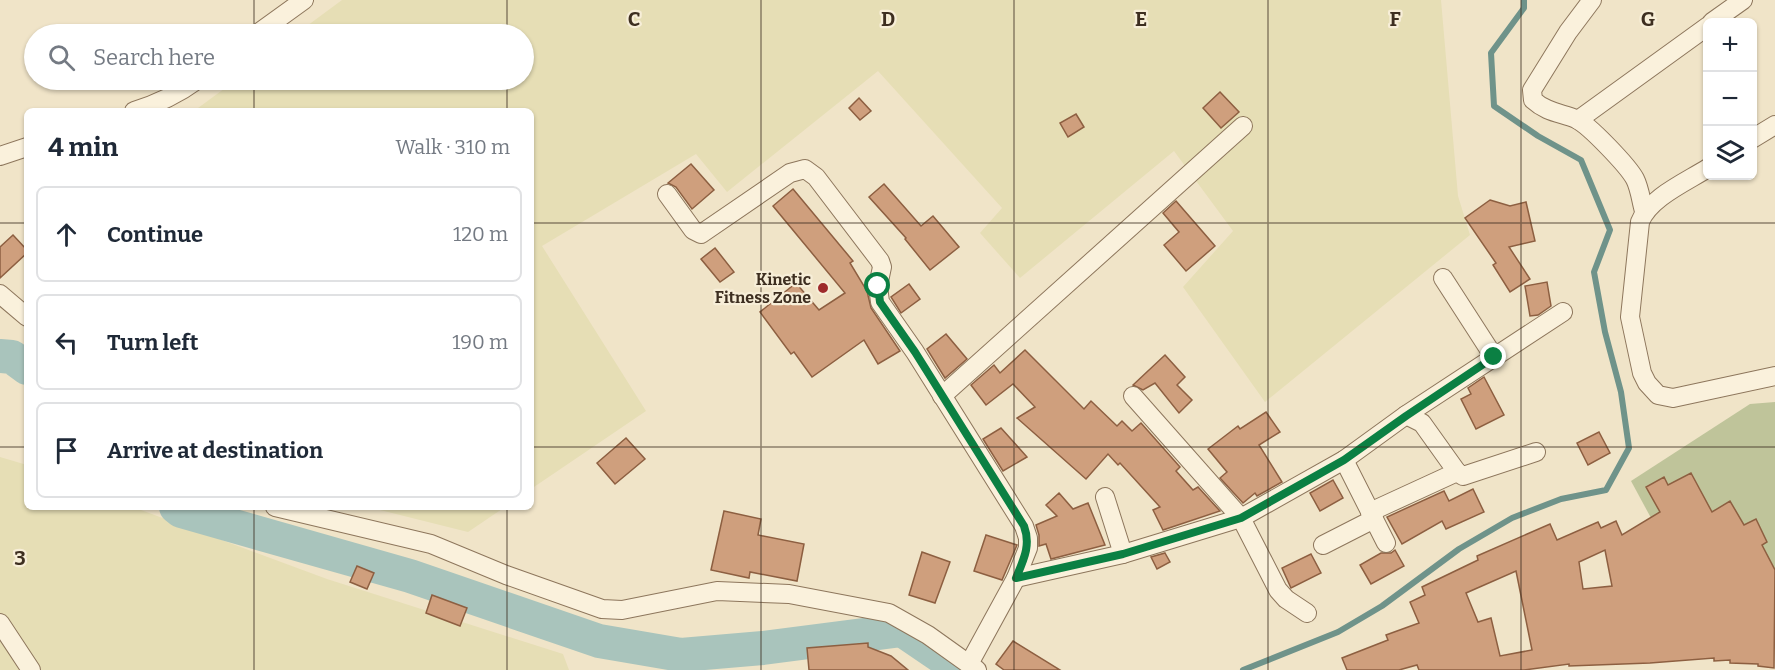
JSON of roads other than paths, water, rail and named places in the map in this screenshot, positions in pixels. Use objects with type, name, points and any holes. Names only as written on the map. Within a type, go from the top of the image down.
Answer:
[{"type":"street","points":[[272,24],[304,0]]},
{"type":"street","points":[[1592,0],[1568,32],[1532,90],[1533,100],[1540,107],[1578,120],[1626,166],[1635,180],[1644,211]]},
{"type":"street","points":[[1718,18],[1743,0]]},
{"type":"street","points":[[1578,120],[1703,29]]},
{"type":"street","points":[[143,108],[182,90]]},
{"type":"street","points":[[1757,136],[1775,125]]},
{"type":"street","points":[[942,396],[1243,126]]},
{"type":"street","points":[[0,156],[24,148]]},
{"type":"street","points":[[288,510],[430,544],[506,575],[602,609],[622,610],[717,591],[789,594],[889,613],[928,635],[973,667],[1016,578],[1028,548],[1028,538],[1024,526],[880,302],[878,286],[882,267],[880,261],[816,177],[805,169],[790,173],[701,234],[693,230],[668,194]]},
{"type":"street","points":[[1703,171],[1653,202],[1644,211],[1640,222],[1630,317],[1642,373],[1647,383],[1658,395],[1673,398],[1775,376]]},
{"type":"street","points":[[1443,278],[1494,357]]},
{"type":"street","points":[[0,294],[24,314]]},
{"type":"street","points":[[1016,578],[1123,554],[1241,518],[1344,460],[1563,312]]},
{"type":"street","points":[[1134,396],[1241,518],[1278,590],[1286,599],[1307,613]]},
{"type":"street","points":[[1406,416],[1422,423],[1456,472],[1463,476],[1536,452]]},
{"type":"street","points":[[1344,460],[1386,543]]},
{"type":"street","points":[[1323,545],[1372,516],[1456,472]]},
{"type":"street","points":[[1105,497],[1123,554]]},
{"type":"street","points":[[0,623],[31,670]]},
{"type":"waterway","points":[[1243,670],[1338,632],[1382,606],[1459,549],[1512,518],[1561,499],[1606,490],[1629,448],[1621,392],[1605,332],[1594,272],[1610,230],[1581,160],[1538,136],[1494,106],[1491,53],[1524,8],[1524,0]]},
{"type":"waterway","points":[[0,356],[12,357],[24,366]]},
{"type":"waterway","points":[[180,510],[410,576],[599,641],[681,655],[763,648],[902,630],[961,670]]},
{"type":"place","name":"Kinetic Fitness Zone","points":[[823,288]]}]
